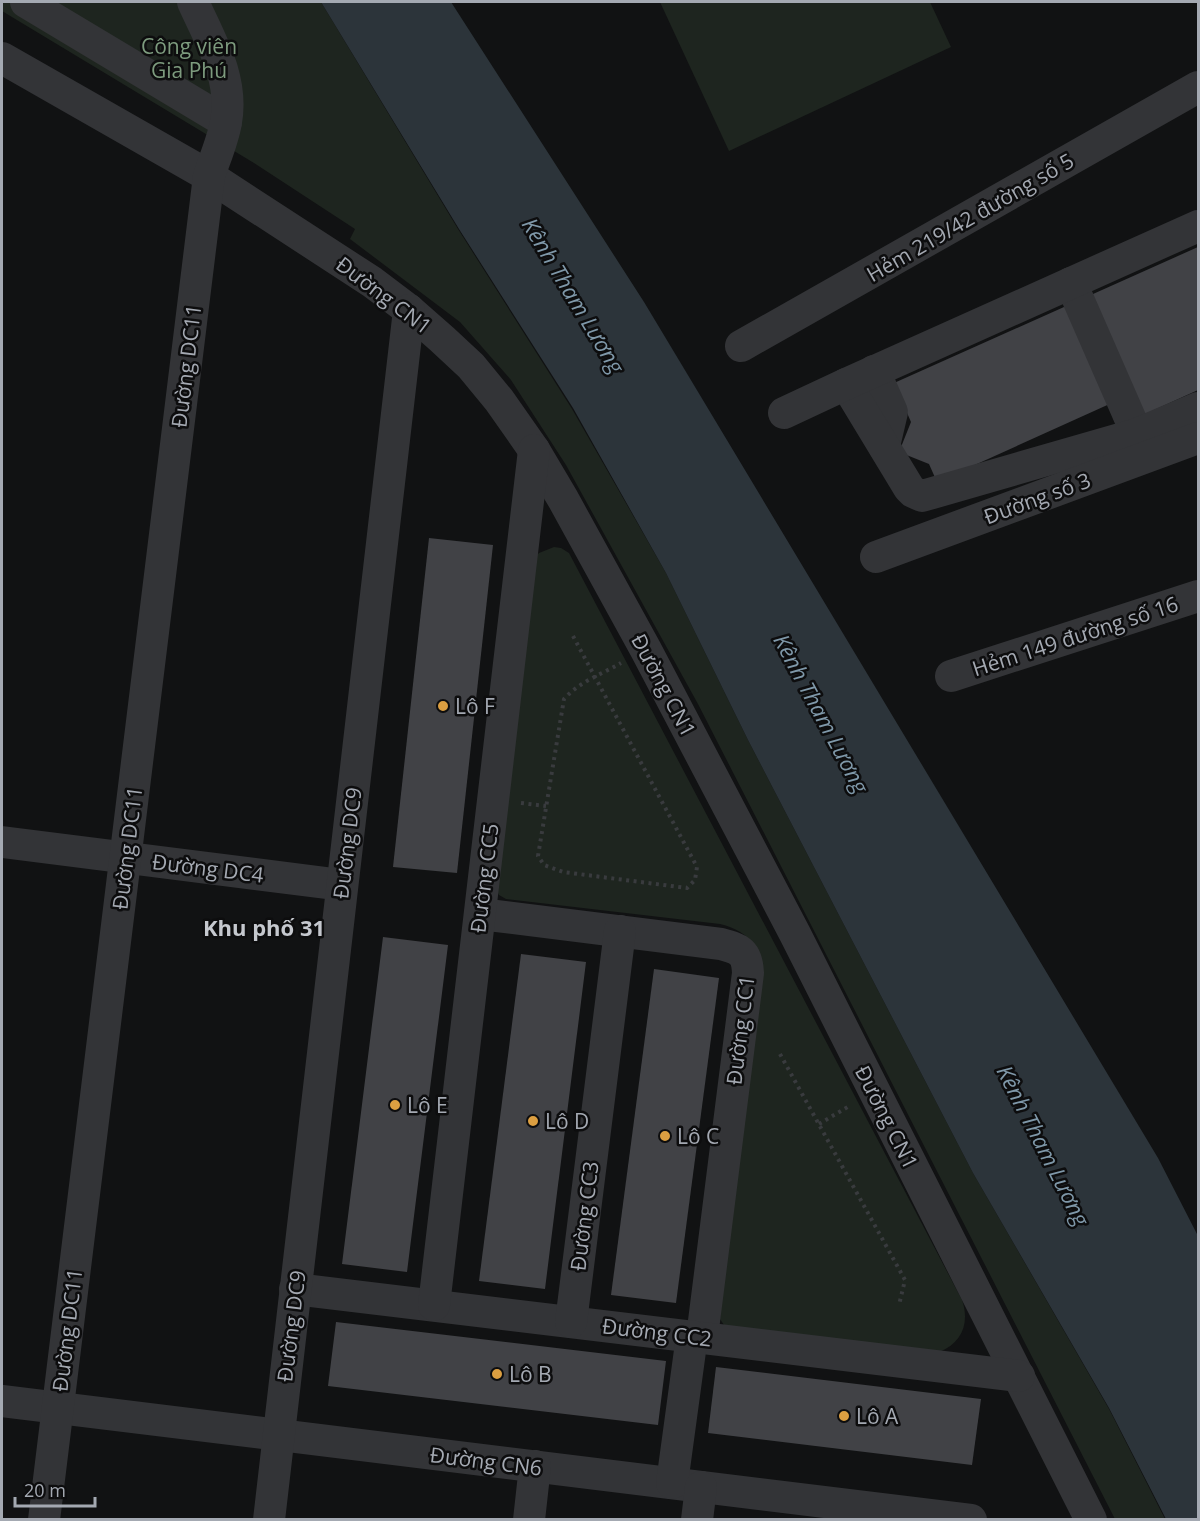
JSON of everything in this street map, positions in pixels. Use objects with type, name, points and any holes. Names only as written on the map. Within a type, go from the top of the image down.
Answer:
[{"type":"street","points":[[26,2],[226,122]]},
{"type":"street","name":"Đường DC11","points":[[44,1520],[210,176],[226,122],[228,103],[224,73],[193,2]]},
{"type":"street","name":"Đường CN1","points":[[2,58],[210,176],[372,282],[409,310],[471,366],[499,400],[534,450],[645,650],[795,934],[1091,1520]]},
{"type":"street","name":"Hẻm 219/42 đường số 5","points":[[741,346],[1198,87]]},
{"type":"street","points":[[784,413],[1198,226]]},
{"type":"street","points":[[1071,283],[1137,434]]},
{"type":"street","name":"Đường DC9","points":[[269,1520],[409,310]]},
{"type":"street","points":[[874,371],[892,412],[884,446]]},
{"type":"street","points":[[846,384],[909,488],[922,496],[1137,434],[1198,408]]},
{"type":"street","name":"Đường số 3","points":[[876,557],[1198,438]]},
{"type":"street","name":"Đường CC5","points":[[434,1305],[534,450]]},
{"type":"street","name":"Hẻm 149 đường số 16","points":[[951,676],[1198,596]]},
{"type":"street","name":"Đường DC4","points":[[2,842],[342,885]]},
{"type":"street","name":"Đường CC1","points":[[480,914],[721,944],[743,953],[747,963],[746,985],[697,1337],[686,1485],[696,1520]]},
{"type":"street","name":"Đường CC3","points":[[571,1322],[620,931]]},
{"type":"street","name":"Đường CC2","points":[[295,1289],[1018,1376]]},
{"type":"street","name":"Đường CN6","points":[[2,1401],[686,1485],[860,1513],[971,1520]]},
{"type":"street","points":[[529,1520],[535,1466]]},
{"type":"path","points":[[573,636],[596,677],[697,867],[695,880],[687,888],[563,872],[544,865],[538,856],[564,699],[573,689],[596,677],[645,650]]},
{"type":"path","points":[[521,803],[546,806]]},
{"type":"path","points":[[780,1054],[906,1280],[899,1305]]},
{"type":"path","points":[[819,1124],[874,1091]]},
{"type":"green space","name":"Công viên Gia Phú","points":[[2,2],[321,2],[458,229],[572,409],[666,573],[748,740],[973,1173],[1109,1409],[1165,1519],[1115,1519],[698,704],[566,465],[511,380],[460,322],[350,239],[355,229],[254,163],[2,11]]},
{"type":"green space","points":[[660,2],[930,2],[951,47],[729,151]]},
{"type":"green space","points":[[554,547],[569,553],[962,1300],[965,1317],[962,1331],[953,1343],[939,1352],[729,1327],[724,1325],[720,1319],[756,948],[749,939],[736,930],[720,924],[506,899],[499,895],[495,887],[533,558]]},
{"type":"water","name":"Kênh Tham Lương","points":[[321,2],[451,2],[644,302],[1158,1158],[1198,1236],[1198,1519],[1166,1519],[1109,1408],[973,1173],[748,740],[666,573],[573,408],[459,229]]},
{"type":"building","points":[[1198,247],[1198,390],[1141,416],[1114,402],[937,482],[929,464],[899,452],[911,422],[894,383]]},
{"type":"building","name":"Lô F","points":[[429,538],[493,545],[457,873],[393,867]]},
{"type":"building","name":"Lô E","points":[[383,937],[448,945],[407,1272],[342,1264]]},
{"type":"building","name":"Lô D","points":[[521,954],[586,962],[545,1289],[479,1281]]},
{"type":"building","name":"Lô C","points":[[654,969],[719,978],[676,1303],[611,1295]]},
{"type":"building","name":"Lô B","points":[[336,1322],[666,1361],[658,1425],[328,1386]]},
{"type":"building","name":"Lô A","points":[[716,1367],[981,1399],[972,1465],[708,1433]]},
{"type":"place","name":"Lô F","points":[[443,706]]},
{"type":"place","name":"Lô E","points":[[395,1105]]},
{"type":"place","name":"Lô D","points":[[533,1121]]},
{"type":"place","name":"Lô C","points":[[665,1136]]},
{"type":"place","name":"Lô B","points":[[497,1374]]},
{"type":"place","name":"Lô A","points":[[844,1416]]},
{"type":"district","name":"Khu phố 31","points":[[264,927]]}]
